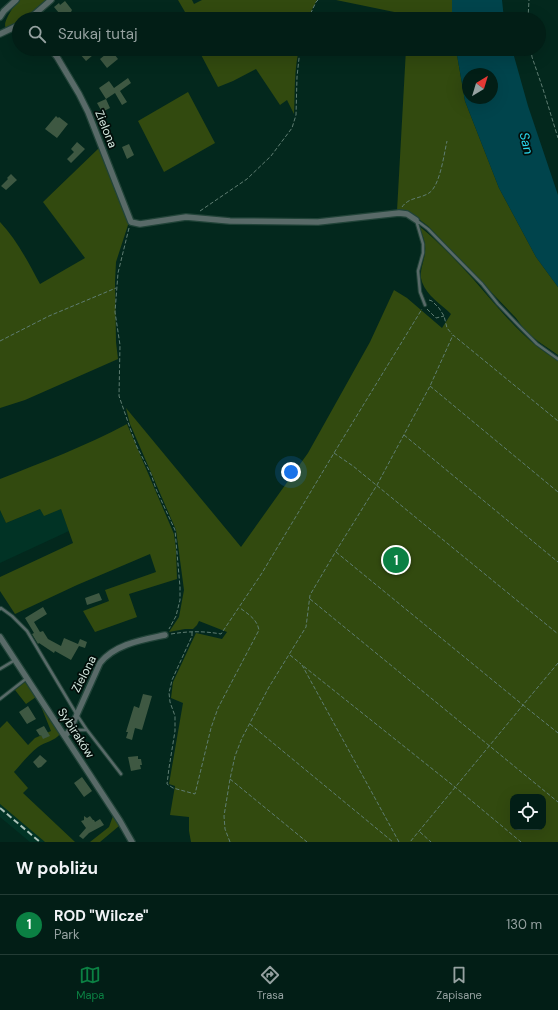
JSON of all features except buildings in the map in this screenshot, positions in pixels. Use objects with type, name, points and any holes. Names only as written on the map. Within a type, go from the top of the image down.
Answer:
[{"type":"street","points":[[0,17],[16,0]]},
{"type":"street","points":[[37,12],[51,0]]},
{"type":"street","points":[[0,34],[12,28]]},
{"type":"street","name":"Zielona","points":[[56,56],[88,112],[131,222]]},
{"type":"street","points":[[131,222],[140,224],[186,217],[230,221],[318,222],[399,213],[407,214],[416,220]]},
{"type":"street","name":"Zielona","points":[[65,736],[70,730],[100,663],[105,657],[115,649],[125,645],[148,638],[165,635]]},
{"type":"street","name":"Sybiraków","points":[[0,637],[120,821],[132,842]]},
{"type":"lane","points":[[416,220],[423,244],[418,271],[420,292],[425,305]]},
{"type":"lane","points":[[416,220],[428,229],[537,344],[558,359]]},
{"type":"lane","points":[[0,607],[12,616],[27,631],[77,715],[121,774]]},
{"type":"lane","points":[[0,669],[15,660]]},
{"type":"lane","points":[[0,699],[27,678]]},
{"type":"lane","points":[[70,730],[87,730]]},
{"type":"path","points":[[311,12],[318,0]]},
{"type":"path","points":[[528,12],[529,0]]},
{"type":"path","points":[[191,217],[246,179],[271,156],[292,128],[296,115],[299,56]]},
{"type":"path","points":[[532,56],[558,138]]},
{"type":"path","points":[[399,213],[408,201],[419,198],[430,192],[438,182],[447,141]]},
{"type":"path","points":[[131,222],[118,273],[116,288],[115,312],[120,345],[119,396],[128,426],[175,530],[180,600],[176,616],[165,635]]},
{"type":"path","points":[[0,341],[49,316],[116,288]]},
{"type":"path","points":[[424,300],[427,299],[432,301],[439,308],[444,316],[447,328],[453,335],[558,421]]},
{"type":"path","points":[[165,635],[184,632],[221,634],[262,573],[425,305],[429,312],[436,318],[444,316]]},
{"type":"path","points":[[230,842],[225,829],[224,816],[235,756],[242,738],[269,687],[306,627],[310,595],[377,486],[430,386],[453,335]]},
{"type":"path","points":[[430,386],[558,492]]},
{"type":"path","points":[[404,435],[558,562]]},
{"type":"path","points":[[334,453],[353,466],[558,634]]},
{"type":"path","points":[[336,551],[558,733]]},
{"type":"path","points":[[309,598],[558,802]]},
{"type":"path","points":[[192,632],[192,636],[172,680],[169,693],[170,702],[176,716],[167,784],[173,788],[195,794],[211,728],[218,708],[259,630],[255,620],[239,607]]},
{"type":"path","points":[[289,654],[521,842]]},
{"type":"path","points":[[410,842],[558,663]]},
{"type":"path","points":[[302,664],[399,842]]},
{"type":"path","points":[[249,724],[393,842]]},
{"type":"path","points":[[230,779],[307,842]]},
{"type":"path","points":[[419,832],[431,842]]},
{"type":"shaded area","points":[[40,509],[61,509],[69,531],[0,563],[0,510],[6,523]]},
{"type":"shaded area","points":[[0,804],[45,842],[30,842],[0,817]]},
{"type":"green space","points":[[20,0],[47,0],[32,12],[12,12],[12,26],[7,29],[5,27],[6,19],[14,6]]},
{"type":"green space","points":[[178,0],[192,0],[194,4],[202,0],[317,0],[311,12],[185,12]]},
{"type":"green space","points":[[336,0],[452,0],[452,12],[394,12]]},
{"type":"green space","points":[[202,56],[297,56],[295,73],[294,114],[287,100],[280,105],[256,69],[218,87]]},
{"type":"green space","points":[[406,56],[457,56],[462,84],[462,104],[466,104],[499,188],[536,257],[558,287],[558,355],[526,332],[516,318],[428,226],[416,217],[397,211]]},
{"type":"green space","points":[[188,92],[215,143],[164,172],[138,121]]},
{"type":"green space","points":[[99,148],[128,217],[128,225],[116,262],[116,342],[118,359],[25,400],[0,408],[0,222],[27,259],[40,284],[85,258],[43,202]]},
{"type":"green space","points":[[419,226],[454,259],[504,315],[529,340],[558,360],[558,842],[191,842],[189,817],[170,815],[175,786],[169,784],[183,703],[171,698],[173,682],[196,633],[222,639],[227,632],[199,621],[193,629],[169,632],[179,617],[184,590],[176,530],[130,424],[126,408],[241,547],[308,453],[370,342],[394,290],[407,298],[442,328],[451,314],[427,292],[422,282],[421,270],[425,255],[424,238]]},
{"type":"green space","points":[[127,424],[174,534],[177,579],[129,594],[137,617],[95,632],[83,611],[109,601],[105,590],[156,572],[150,554],[77,585],[15,614],[0,591],[0,577],[73,543],[61,509],[44,516],[40,509],[6,523],[0,510],[0,479],[80,447]]},
{"type":"green space","points":[[25,682],[36,697],[26,704],[15,690]]},
{"type":"green space","points":[[40,704],[60,734],[35,749],[14,772],[28,788],[23,793],[75,842],[45,842],[0,804],[0,728],[7,721],[28,745],[35,738],[51,731]]},
{"type":"green space","points":[[113,816],[119,826],[100,842],[90,842],[109,827]]},
{"type":"water","points":[[452,0],[502,0],[503,12],[452,12]]},
{"type":"water","name":"San","points":[[457,56],[514,56],[528,106],[558,195],[558,287],[536,257],[499,188],[466,104],[498,104],[498,68],[462,68],[462,84]]},
{"type":"railway","points":[[0,808],[40,842]]},
{"type":"place","name":"ROD \"Wilcze\"","points":[[396,560]]}]
